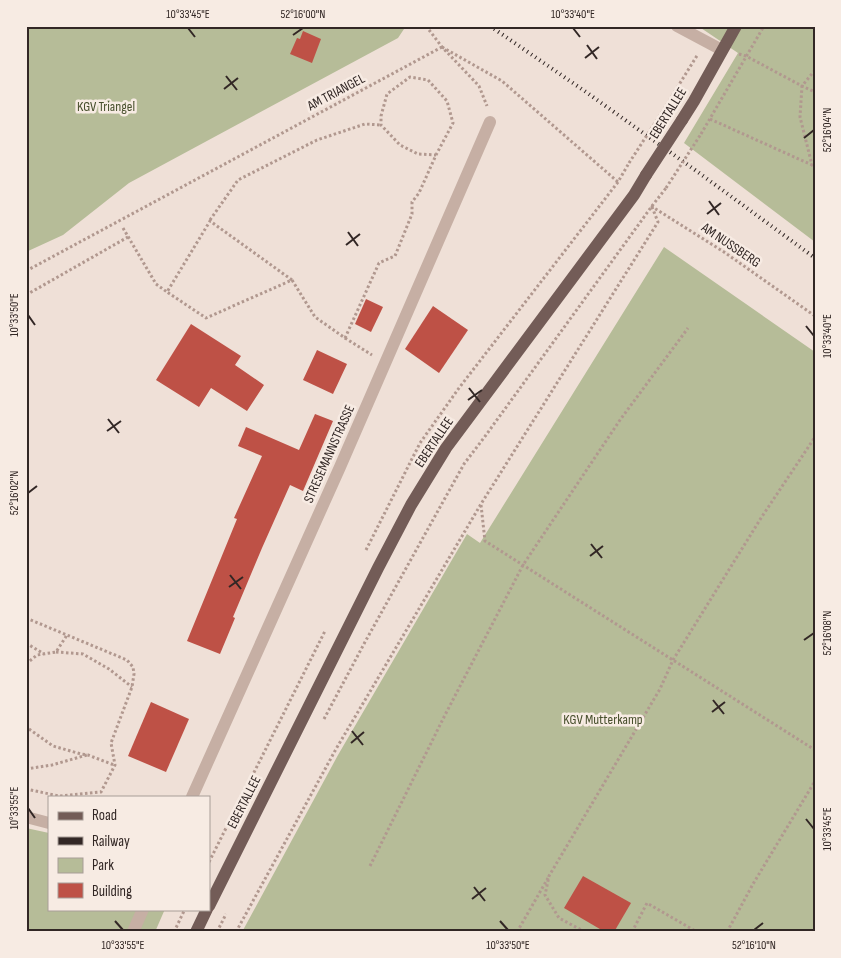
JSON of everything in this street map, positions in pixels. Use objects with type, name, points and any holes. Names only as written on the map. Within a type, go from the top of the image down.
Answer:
[{"type":"main road","name":"EBERTALLEE","points":[[210,904],[411,505],[452,440],[634,195],[694,102],[736,26]]},
{"type":"main road","name":"EBERTALLEE","points":[[196,932],[207,910]]},
{"type":"street","points":[[677,26],[722,50]]},
{"type":"street","name":"STRESEMANNSTRASSE","points":[[192,796],[340,467],[490,122]]},
{"type":"street","points":[[26,817],[48,823]]},
{"type":"street","points":[[133,932],[143,910]]},
{"type":"path","points":[[426,26],[480,90]]},
{"type":"path","points":[[323,720],[464,464],[666,188],[701,134],[764,26]]},
{"type":"path","points":[[629,163],[706,41]]},
{"type":"path","points":[[442,47],[502,81],[634,195]]},
{"type":"path","name":"AM TRIANGEL","points":[[26,271],[442,47]]},
{"type":"path","points":[[746,56],[815,92]]},
{"type":"path","points":[[814,166],[800,117],[802,86],[815,70]]},
{"type":"path","points":[[345,338],[379,263],[394,256],[412,214],[412,202],[419,193],[453,123],[447,101],[428,80],[410,77],[387,94],[381,116],[381,125]]},
{"type":"path","points":[[710,119],[814,166]]},
{"type":"path","points":[[167,292],[210,221],[238,180],[317,140],[365,124],[381,125],[400,144],[418,154],[436,155]]},
{"type":"path","name":"AM NUSSBERG","points":[[634,195],[724,252],[815,316]]},
{"type":"path","points":[[236,932],[336,749],[481,504],[658,222],[652,206]]},
{"type":"path","points":[[210,221],[292,280],[315,317],[385,363]]},
{"type":"path","points":[[123,228],[156,284],[206,318],[292,280]]},
{"type":"path","points":[[26,295],[128,237]]},
{"type":"path","points":[[370,866],[444,715],[523,565],[620,420],[688,328]]},
{"type":"path","points":[[516,932],[660,689],[673,660],[761,518],[815,437]]},
{"type":"path","points":[[481,504],[485,541],[815,750]]},
{"type":"path","points":[[26,618],[127,660],[133,667],[132,687],[110,743],[115,765],[100,792],[100,796]]},
{"type":"path","points":[[56,652],[67,635]]},
{"type":"path","points":[[26,642],[45,654]]},
{"type":"path","points":[[26,664],[37,655],[56,652],[83,654],[109,669],[132,687]]},
{"type":"path","points":[[26,725],[53,746],[88,755],[115,765]]},
{"type":"path","points":[[26,769],[52,765],[88,755]]},
{"type":"path","points":[[727,932],[753,884],[815,781]]},
{"type":"path","points":[[26,789],[59,796],[100,792]]},
{"type":"path","points":[[549,876],[545,895],[560,918],[585,932]]},
{"type":"path","points":[[632,932],[647,904],[697,932]]},
{"type":"path","points":[[174,932],[185,910]]},
{"type":"path","points":[[217,932],[226,914]]},
{"type":"green space","name":"KGV Triangel","points":[[26,26],[406,26],[398,38],[129,183],[63,235],[26,252]]},
{"type":"green space","points":[[698,26],[815,26],[815,242],[684,143],[738,53]]},
{"type":"green space","name":"KGV Mutterkamp","points":[[664,247],[815,352],[815,932],[242,932],[338,755],[467,534],[480,543]]},
{"type":"green space","points":[[26,828],[48,833],[48,910],[165,910],[155,932],[26,932]]},
{"type":"building","points":[[303,31],[321,39],[312,63],[290,54],[297,38],[300,39]]},
{"type":"building","points":[[366,299],[383,307],[371,332],[355,324]]},
{"type":"building","points":[[433,306],[468,330],[439,373],[405,349]]},
{"type":"building","points":[[191,324],[241,356],[235,365],[264,385],[247,411],[211,388],[199,407],[156,380]]},
{"type":"building","points":[[317,350],[347,364],[333,394],[303,380]]},
{"type":"building","points":[[315,414],[333,421],[303,491],[290,485],[233,617],[235,618],[220,654],[187,641],[237,519],[234,518],[262,456],[238,446],[246,427],[299,450]]},
{"type":"building","points":[[151,702],[189,719],[166,772],[128,756]]},
{"type":"building","points":[[583,876],[631,903],[614,932],[605,932],[564,908]]},
{"type":"railway","points":[[490,26],[586,92],[815,258]]}]
